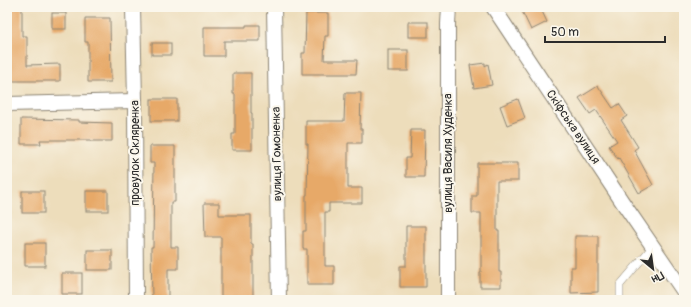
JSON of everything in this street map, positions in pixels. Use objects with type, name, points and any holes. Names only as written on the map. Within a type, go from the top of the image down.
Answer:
[{"type":"street","name":"провулок Скляренка","points":[[133,7],[136,300]]},
{"type":"street","name":"вулиця Гомоненка","points":[[274,7],[279,300]]},
{"type":"street","name":"вулиця Василя Худенка","points":[[448,300],[449,7]]},
{"type":"street","name":"Скіфська вулиця","points":[[493,7],[684,292]]},
{"type":"street","points":[[7,104],[135,102]]},
{"type":"lane","points":[[620,300],[620,284],[653,246]]},
{"type":"building","points":[[7,7],[22,7],[22,36],[27,36],[27,65],[60,64],[60,81],[7,81]]},
{"type":"building","points":[[520,7],[540,7],[547,22],[531,30]]},
{"type":"building","points":[[52,13],[66,13],[66,29],[52,29]]},
{"type":"building","points":[[306,13],[328,13],[328,36],[325,36],[324,60],[357,60],[356,74],[302,74],[302,53],[305,53]]},
{"type":"building","points":[[85,18],[110,18],[111,82],[88,82],[88,42],[85,42]]},
{"type":"building","points":[[408,22],[428,22],[428,37],[408,37]]},
{"type":"building","points":[[246,25],[260,25],[260,41],[224,41],[224,56],[204,56],[204,27],[246,27]]},
{"type":"building","points":[[152,43],[171,43],[171,55],[152,55]]},
{"type":"building","points":[[388,50],[408,50],[408,71],[388,71]]},
{"type":"building","points":[[485,63],[485,66],[488,64],[492,85],[474,88],[470,65]]},
{"type":"building","points":[[233,73],[251,73],[252,150],[232,150],[232,134],[235,134],[235,94],[233,94]]},
{"type":"building","points":[[598,86],[613,108],[619,104],[627,116],[621,120],[638,147],[634,150],[653,185],[639,193],[619,158],[618,159],[609,146],[617,141],[596,110],[590,114],[579,98]]},
{"type":"building","points":[[345,93],[361,93],[360,129],[362,129],[362,143],[348,143],[348,188],[362,188],[362,203],[329,203],[329,212],[325,212],[325,266],[334,266],[334,285],[307,285],[307,249],[303,249],[303,231],[306,231],[307,195],[308,144],[306,144],[306,121],[344,121]]},
{"type":"building","points":[[151,99],[177,99],[177,121],[151,121]]},
{"type":"building","points":[[518,99],[525,118],[507,125],[500,106]]},
{"type":"building","points":[[21,119],[79,120],[79,122],[112,123],[112,141],[40,140],[41,144],[21,144]]},
{"type":"building","points":[[411,130],[425,130],[424,177],[406,177],[406,158],[410,158]]},
{"type":"building","points":[[150,146],[175,146],[175,202],[171,202],[171,247],[178,247],[178,269],[168,269],[168,300],[152,300],[151,247],[153,247],[154,163],[150,163]]},
{"type":"building","points":[[477,163],[518,163],[518,181],[497,181],[497,231],[499,231],[499,272],[501,272],[501,287],[480,287],[481,213],[472,213],[472,196],[477,196]]},
{"type":"building","points":[[22,191],[44,191],[44,213],[22,213]]},
{"type":"building","points":[[86,191],[108,191],[108,211],[86,211]]},
{"type":"building","points":[[204,203],[219,203],[219,215],[251,215],[251,244],[253,244],[253,300],[221,300],[221,237],[205,237]]},
{"type":"building","points":[[406,226],[426,226],[426,287],[400,287],[400,266],[406,266]]},
{"type":"building","points":[[575,236],[598,236],[598,292],[571,293],[571,267],[575,267]]},
{"type":"building","points":[[25,243],[45,243],[45,266],[25,266]]},
{"type":"building","points":[[87,250],[112,250],[112,270],[87,270]]},
{"type":"building","points":[[62,273],[82,273],[82,294],[62,294]]}]
